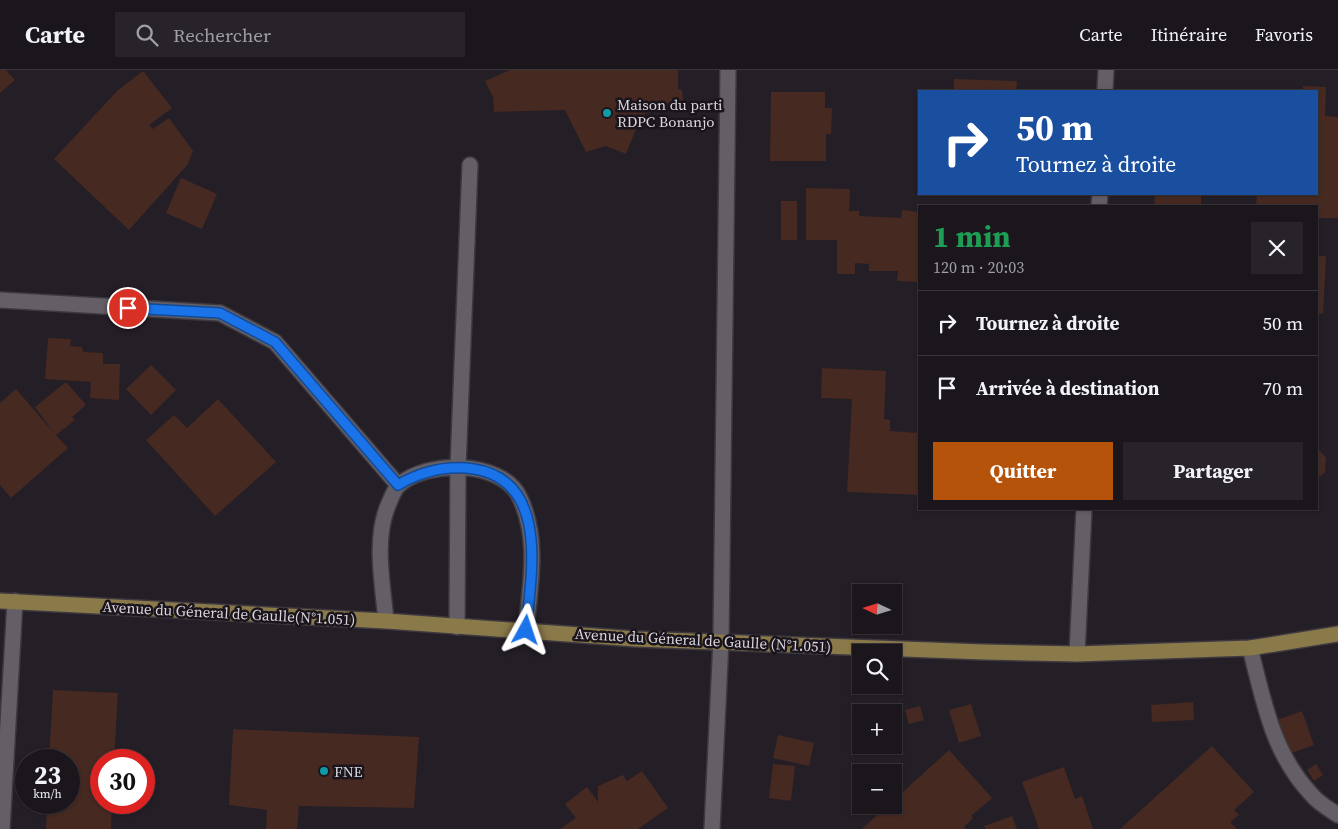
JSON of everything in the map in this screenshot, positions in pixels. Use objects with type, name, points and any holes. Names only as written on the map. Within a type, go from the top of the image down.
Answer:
[{"type":"main road","name":"Avenue du Géneral de Gaulle(N°1.051)","points":[[8,601],[386,621],[457,627]]},
{"type":"main road","name":"Avenue du Géneral de Gaulle (N°1.051)","points":[[457,627],[636,638],[721,640],[884,649],[1077,654],[1250,648],[1338,634]]},
{"type":"street","points":[[712,829],[721,640],[728,70]]},
{"type":"street","points":[[1105,90],[1106,70]]},
{"type":"street","points":[[457,627],[458,467],[470,165]]},
{"type":"street","points":[[0,300],[220,313],[275,342],[398,485]]},
{"type":"street","points":[[386,621],[381,540],[386,510],[398,485],[412,477],[458,467],[485,471],[502,479],[518,494],[529,521],[533,559],[526,630]]},
{"type":"street","points":[[1077,654],[1084,510]]},
{"type":"street","points":[[2,829],[8,601]]},
{"type":"street","points":[[1250,648],[1270,726],[1287,765],[1312,796],[1338,815]]},
{"type":"building","points":[[0,70],[6,70],[15,80],[0,93]]},
{"type":"building","name":"Maison du parti RDPC Bonanjo","points":[[510,70],[678,70],[678,89],[682,90],[683,101],[661,104],[646,113],[640,119],[626,154],[606,146],[586,152],[565,110],[494,112],[493,97],[485,81]]},
{"type":"building","points":[[143,71],[172,108],[149,125],[153,129],[169,118],[193,151],[188,164],[129,230],[54,159],[117,91]]},
{"type":"building","points":[[954,79],[1017,81],[1016,90],[954,90]]},
{"type":"building","points":[[1303,86],[1326,87],[1325,116],[1338,117],[1338,218],[1318,218],[1318,205],[1256,205],[1257,195],[1318,195],[1318,90],[1303,90]]},
{"type":"building","points":[[771,92],[825,92],[825,108],[832,108],[831,134],[826,134],[826,161],[770,161]]},
{"type":"building","points":[[181,178],[217,194],[202,229],[166,213]]},
{"type":"building","points":[[806,188],[850,189],[849,211],[859,211],[859,216],[901,218],[902,210],[918,212],[918,282],[897,281],[898,271],[869,271],[869,264],[855,263],[855,274],[837,274],[837,240],[806,240]]},
{"type":"building","points":[[1155,195],[1201,195],[1201,205],[1154,205]]},
{"type":"building","points":[[781,201],[797,201],[797,240],[781,240]]},
{"type":"building","points":[[1318,256],[1326,256],[1323,314],[1318,313]]},
{"type":"building","points":[[48,338],[71,339],[70,346],[82,347],[83,352],[103,353],[103,364],[120,364],[119,400],[90,398],[91,382],[45,379]]},
{"type":"building","points":[[151,365],[176,390],[151,415],[126,389]]},
{"type":"building","points":[[822,368],[886,371],[884,419],[890,420],[890,431],[918,433],[918,495],[847,492],[852,399],[821,398]]},
{"type":"building","points":[[66,382],[86,405],[72,417],[75,420],[56,435],[68,448],[11,498],[0,485],[0,403],[16,389],[54,433],[35,407]]},
{"type":"building","points":[[218,399],[276,462],[215,516],[146,440],[174,415],[187,428]]},
{"type":"building","points":[[1318,448],[1326,458],[1325,472],[1318,478]]},
{"type":"building","points":[[53,690],[118,693],[115,749],[90,749],[90,814],[112,814],[111,829],[46,829],[47,814],[80,814],[80,749],[50,749]]},
{"type":"building","points":[[1193,702],[1194,720],[1152,722],[1151,705]]},
{"type":"building","points":[[971,704],[981,736],[959,743],[949,710]]},
{"type":"building","points":[[920,706],[924,720],[909,724],[905,710]]},
{"type":"building","points":[[1302,711],[1314,745],[1289,754],[1277,720]]},
{"type":"building","name":"FNE","points":[[233,729],[419,737],[414,808],[299,806],[297,829],[266,829],[267,810],[229,805]]},
{"type":"building","points":[[778,735],[814,743],[809,766],[773,758]]},
{"type":"building","points":[[1212,746],[1254,792],[1234,810],[1239,815],[1230,822],[1237,829],[1120,829]]},
{"type":"building","points":[[949,750],[992,798],[971,816],[973,818],[964,827],[966,829],[862,829],[878,814],[902,814],[902,793]]},
{"type":"building","points":[[773,764],[795,766],[791,801],[769,798]]},
{"type":"building","points":[[1316,764],[1323,775],[1314,781],[1307,770]]},
{"type":"building","points":[[1064,767],[1075,799],[1082,796],[1093,829],[1039,829],[1022,782]]},
{"type":"building","points":[[642,771],[668,808],[638,829],[560,829],[576,818],[565,804],[587,787],[598,802],[598,786],[623,775],[627,781]]},
{"type":"building","points":[[1012,816],[1017,829],[986,829],[984,826]]},
{"type":"place","name":"Maison du parti RDPC Bonanjo","points":[[607,113]]},
{"type":"place","name":"FNE","points":[[324,771]]},
{"type":"route","points":[[128,308],[220,313],[275,342],[398,485],[412,477],[437,469],[458,467],[485,471],[502,479],[518,494],[529,521],[533,559],[526,630]]}]
